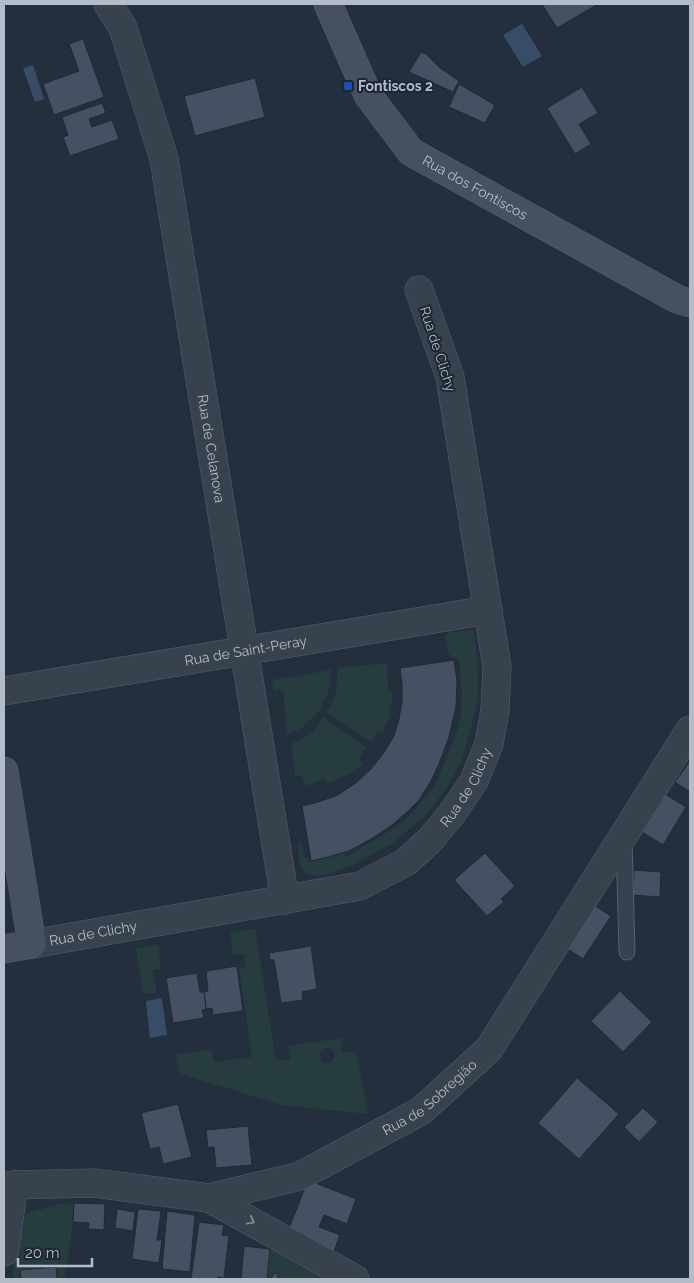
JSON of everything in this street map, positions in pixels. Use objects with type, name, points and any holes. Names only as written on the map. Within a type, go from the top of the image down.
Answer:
[{"type":"street","name":"Rua de Celanova","points":[[108,4],[123,28],[164,160],[285,900]]},
{"type":"street","name":"Rua dos Fontiscos","points":[[328,4],[368,95],[411,152],[677,299],[690,304]]},
{"type":"street","name":"Rua de Clichy","points":[[4,949],[360,886],[406,862],[430,840],[451,815],[474,781],[489,744],[495,710],[497,667],[450,377],[419,290]]},
{"type":"street","name":"Rua de Saint-Peray","points":[[4,691],[488,610]]},
{"type":"street","name":"Rua de Sobregião","points":[[9,1186],[94,1183],[209,1198],[300,1176],[421,1111],[489,1049],[690,730]]},
{"type":"street","points":[[4,771],[32,944]]},
{"type":"street","points":[[4,1252],[9,1186]]},
{"type":"street","points":[[209,1198],[355,1279]]},
{"type":"lane","points":[[624,835],[627,952]]},
{"type":"green space","points":[[474,630],[478,670],[478,700],[460,765],[446,789],[425,816],[393,843],[355,864],[329,874],[315,876],[305,873],[300,867],[298,842],[301,841],[305,858],[308,858],[309,862],[344,852],[346,857],[396,827],[414,811],[435,785],[460,722],[462,695],[459,658],[451,658],[451,655],[449,655],[445,636],[450,632]]},
{"type":"green space","points":[[387,663],[388,691],[393,691],[389,718],[382,734],[377,732],[371,742],[327,712],[336,694],[338,668]]},
{"type":"green space","points":[[331,670],[328,691],[320,710],[305,725],[287,735],[283,689],[274,691],[272,680]]},
{"type":"green space","points":[[323,717],[366,747],[359,758],[363,764],[350,774],[327,783],[324,779],[305,786],[302,776],[295,776],[291,744],[312,733]]},
{"type":"green space","points":[[255,929],[276,1060],[291,1059],[288,1046],[341,1038],[342,1052],[356,1052],[368,1114],[282,1105],[180,1074],[175,1054],[212,1050],[214,1062],[252,1057],[239,968],[245,967],[244,954],[233,955],[230,932]],"holes":[[[326,1048],[330,1048],[335,1054],[332,1061],[327,1063],[322,1060],[320,1053]]]},
{"type":"green space","points":[[158,945],[161,969],[153,970],[157,993],[143,994],[136,948]]},
{"type":"green space","points":[[74,1203],[65,1279],[57,1279],[56,1267],[21,1270],[21,1279],[13,1279],[16,1238],[21,1222],[26,1214],[59,1204]]},
{"type":"green space","points":[[270,1244],[339,1279],[278,1279],[278,1274],[274,1273],[271,1279],[267,1279]]},
{"type":"water","points":[[522,24],[542,56],[523,67],[503,35]]},
{"type":"water","points":[[33,65],[44,99],[35,102],[23,68]]},
{"type":"water","points":[[162,998],[167,1035],[150,1038],[146,1001]]},
{"type":"building","points":[[542,4],[598,4],[557,28]]},
{"type":"building","points":[[83,39],[104,97],[54,115],[43,84],[79,71],[69,44]]},
{"type":"building","points":[[421,52],[459,81],[453,92],[409,72]]},
{"type":"building","points":[[255,78],[265,117],[195,136],[184,96]]},
{"type":"building","points":[[459,84],[495,105],[485,123],[449,107]]},
{"type":"building","points":[[582,87],[598,113],[579,124],[591,144],[575,154],[547,108]]},
{"type":"building","points":[[102,103],[106,113],[89,119],[92,127],[112,120],[119,139],[70,156],[63,137],[68,135],[62,117]]},
{"type":"building","points":[[454,660],[457,681],[456,707],[449,737],[431,781],[419,800],[391,826],[371,839],[349,851],[311,861],[302,806],[338,795],[357,782],[383,754],[394,736],[399,719],[402,701],[400,668]]},
{"type":"building","points":[[690,761],[690,792],[675,782]]},
{"type":"building","points":[[665,794],[686,807],[663,845],[642,832]]},
{"type":"building","points":[[485,853],[515,886],[501,899],[504,902],[487,916],[454,880]]},
{"type":"building","points":[[634,870],[661,872],[660,897],[633,895]]},
{"type":"building","points":[[595,906],[611,916],[583,959],[568,949]]},
{"type":"building","points":[[311,946],[317,989],[302,992],[303,1000],[281,1003],[274,960],[270,960],[269,953]]},
{"type":"building","points":[[237,966],[243,1011],[213,1015],[212,1008],[206,1009],[204,992],[208,991],[206,971]]},
{"type":"building","points":[[197,973],[200,992],[204,992],[206,1009],[202,1010],[204,1018],[173,1023],[166,978]]},
{"type":"building","points":[[620,991],[652,1022],[623,1052],[591,1021]]},
{"type":"building","points":[[577,1078],[619,1114],[579,1159],[538,1123]]},
{"type":"building","points":[[178,1104],[192,1157],[163,1164],[159,1147],[150,1149],[141,1113]]},
{"type":"building","points":[[643,1108],[658,1122],[639,1142],[624,1127]]},
{"type":"building","points":[[248,1126],[252,1165],[216,1168],[214,1147],[208,1148],[206,1130]]},
{"type":"building","points":[[308,1180],[356,1199],[347,1224],[324,1215],[319,1227],[340,1235],[333,1254],[286,1236]]},
{"type":"building","points":[[74,1203],[105,1204],[104,1230],[88,1229],[89,1223],[73,1222]]},
{"type":"building","points":[[117,1209],[135,1212],[133,1231],[115,1228]]},
{"type":"building","points":[[138,1209],[161,1211],[157,1240],[162,1240],[159,1263],[132,1259]]},
{"type":"building","points":[[167,1211],[195,1215],[190,1272],[162,1269]]},
{"type":"building","points":[[199,1222],[224,1225],[222,1235],[229,1236],[224,1278],[191,1279]]},
{"type":"building","points":[[244,1246],[270,1249],[267,1279],[241,1279]]},
{"type":"building","points":[[56,1267],[57,1279],[21,1279],[20,1270]]},
{"type":"building","points":[[274,1273],[278,1274],[278,1279],[271,1279]]},
{"type":"place","name":"Fontiscos 2","points":[[348,86]]}]
